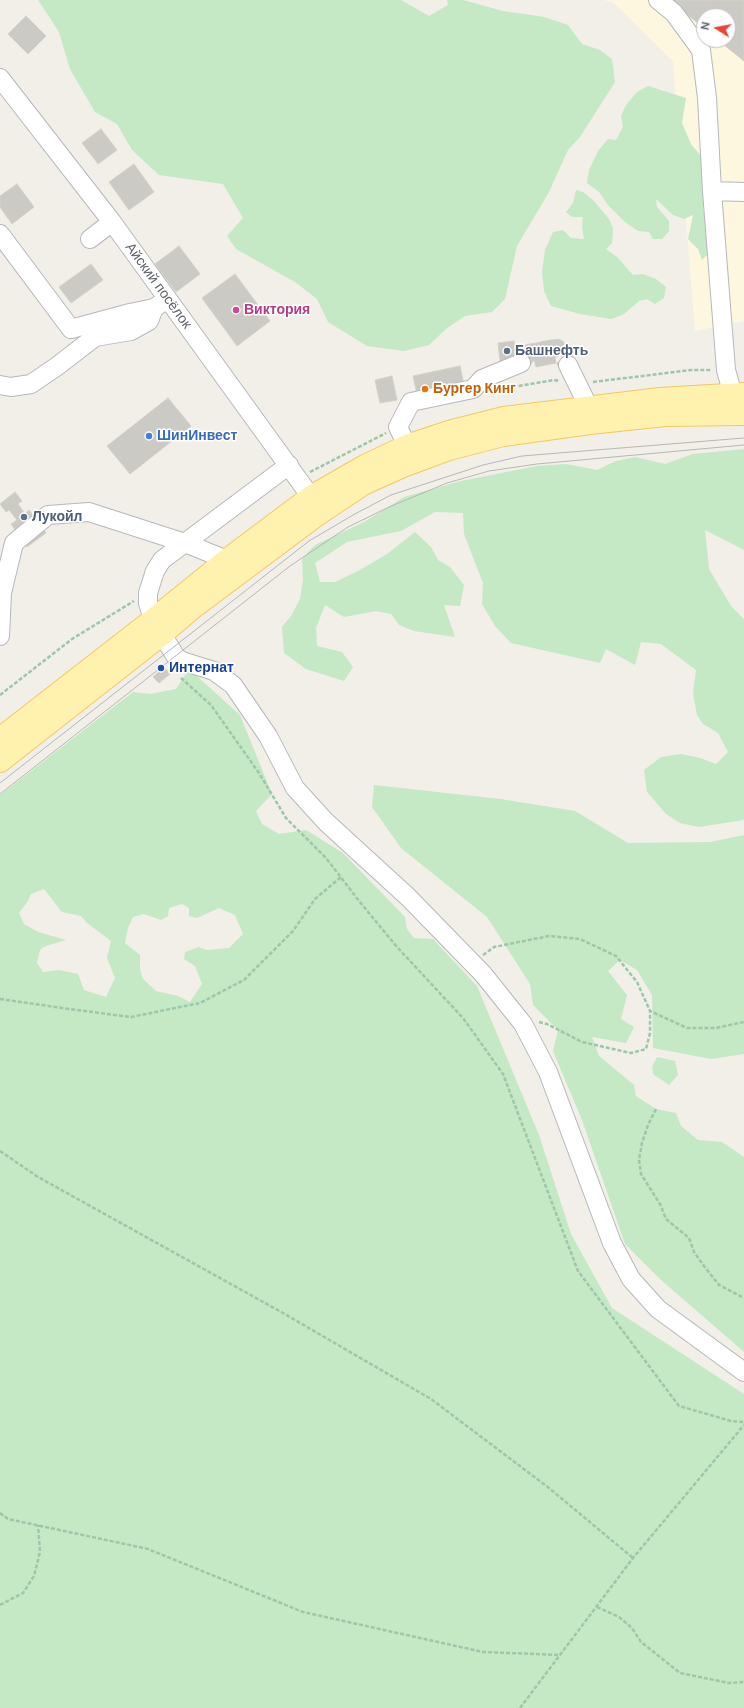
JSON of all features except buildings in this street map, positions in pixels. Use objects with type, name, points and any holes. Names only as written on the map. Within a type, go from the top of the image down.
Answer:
[{"type":"main road","points":[[0,739],[155,619],[227,560],[311,497],[365,466],[407,446],[449,432],[504,418],[660,399],[738,394]]},
{"type":"main road","points":[[0,761],[155,619],[203,600],[318,514],[363,484],[403,466],[449,449],[502,435],[665,415],[744,414]]},
{"type":"street","points":[[658,0],[674,13],[701,50],[707,98],[712,191],[726,370],[738,394]]},
{"type":"street","name":"Айский посёлок","points":[[0,78],[112,222],[160,304],[289,465],[311,497]]},
{"type":"street","points":[[712,191],[744,192]]},
{"type":"street","points":[[90,239],[112,222]]},
{"type":"street","points":[[0,234],[71,329],[160,304]]},
{"type":"street","points":[[0,386],[11,387],[31,384],[95,337],[131,331],[149,321],[160,304]]},
{"type":"street","points":[[407,446],[398,427],[411,402],[473,389],[482,379],[521,363]]},
{"type":"street","points":[[568,365],[589,408]]},
{"type":"street","points":[[289,465],[162,560],[155,570],[148,593],[155,619],[176,657],[182,661],[214,672],[233,684],[268,736],[295,788],[326,822],[408,897],[483,974],[523,1024],[548,1072],[612,1243],[631,1279],[658,1309],[744,1372]]},
{"type":"street","points":[[0,636],[2,593],[14,542],[48,515],[89,512],[185,543],[227,560]]},
{"type":"path","points":[[177,675],[211,704],[260,773],[286,818],[326,858],[396,947],[463,1018],[503,1074],[578,1271],[679,1406],[744,1424],[634,1558],[520,1708]]},
{"type":"path","points":[[0,998],[131,1017],[200,1003],[244,980],[293,931],[315,899],[341,877]]},
{"type":"path","points":[[472,963],[494,947],[549,936],[580,938],[616,956],[637,982],[650,1011],[650,1033],[646,1049],[631,1053],[582,1042],[548,1024],[534,1022],[523,1024]]},
{"type":"path","points":[[650,1011],[687,1028],[716,1028],[744,1022]]},
{"type":"path","points":[[656,1109],[648,1125],[642,1143],[639,1160],[641,1174],[660,1204],[666,1219],[689,1238],[694,1252],[719,1285],[744,1298]]},
{"type":"path","points":[[0,1151],[38,1177],[283,1313],[431,1399],[549,1488],[634,1558]]},
{"type":"path","points":[[0,1513],[8,1519],[148,1549],[303,1612],[483,1652],[560,1655]]},
{"type":"path","points":[[0,1605],[23,1592],[34,1576],[40,1552],[38,1526]]},
{"type":"path","points":[[597,1607],[619,1617],[632,1628],[641,1642],[680,1673],[729,1683],[744,1682]]},
{"type":"shaded area","points":[[603,0],[744,0],[744,321],[695,331],[673,61],[613,2]]},
{"type":"green space","points":[[38,0],[401,0],[429,16],[448,5],[447,0],[463,0],[503,11],[544,17],[568,25],[582,44],[600,50],[612,59],[615,82],[580,137],[568,150],[549,192],[517,246],[505,299],[492,312],[465,316],[446,329],[429,345],[404,351],[367,346],[328,322],[317,299],[295,282],[236,249],[227,236],[243,218],[223,184],[159,175],[132,150],[117,124],[95,112],[70,69],[59,32]]},
{"type":"green space","points":[[648,86],[686,98],[682,123],[691,144],[711,168],[708,192],[703,210],[708,218],[710,252],[702,260],[698,249],[688,239],[693,215],[684,219],[673,215],[656,199],[657,207],[669,221],[669,231],[662,239],[653,239],[649,232],[638,231],[625,222],[608,205],[599,192],[587,183],[589,170],[598,151],[608,139],[616,140],[623,127],[621,116],[626,105],[637,92]]},
{"type":"green space","points":[[576,190],[583,192],[594,201],[609,219],[613,229],[612,243],[606,249],[617,257],[633,275],[643,274],[656,279],[666,287],[664,298],[655,304],[647,299],[639,301],[624,314],[611,319],[580,314],[551,306],[544,291],[542,272],[545,250],[553,232],[563,230],[571,238],[584,239],[582,227],[583,217],[572,217],[566,212],[573,203]]},
{"type":"green space","points":[[744,449],[744,550],[705,530],[709,569],[731,606],[744,619],[744,820],[699,827],[680,823],[666,814],[647,792],[644,770],[661,757],[681,754],[700,758],[716,764],[728,752],[718,733],[703,724],[697,715],[693,693],[696,670],[661,644],[641,642],[635,665],[606,649],[600,663],[511,643],[495,626],[482,604],[483,583],[464,534],[463,513],[435,512],[401,531],[347,542],[315,563],[320,582],[335,582],[360,570],[387,554],[415,532],[431,547],[438,560],[450,567],[464,585],[460,606],[444,605],[455,637],[414,631],[399,625],[391,614],[376,611],[344,617],[325,605],[316,628],[317,646],[342,652],[353,667],[344,681],[306,669],[284,653],[282,627],[291,616],[300,599],[303,580],[302,559],[315,545],[364,522],[404,497],[461,481],[537,466],[566,464],[597,470],[616,461],[635,457],[665,464],[693,454]]},
{"type":"green space","points":[[189,669],[240,715],[272,794],[256,811],[262,824],[279,834],[306,830],[343,853],[405,917],[407,929],[414,938],[433,939],[477,986],[539,1135],[571,1234],[612,1308],[744,1394],[744,1708],[0,1708],[0,795],[133,692],[150,694],[176,689]],"holes":[[[44,889],[62,912],[81,916],[87,923],[111,941],[107,958],[115,978],[106,997],[84,990],[78,974],[59,970],[43,972],[37,963],[40,950],[43,947],[66,940],[38,932],[24,924],[19,913],[28,901],[31,894]],[[182,904],[189,908],[189,916],[197,918],[219,908],[235,915],[243,934],[229,948],[207,950],[199,947],[185,952],[184,959],[195,966],[202,984],[190,1002],[178,996],[156,991],[143,979],[140,970],[140,955],[125,943],[128,928],[133,917],[144,914],[161,920],[168,916],[169,908]]]},
{"type":"green space","points":[[374,785],[500,799],[575,811],[628,843],[710,842],[744,835],[744,1054],[711,1059],[653,1048],[652,995],[637,970],[620,960],[608,971],[627,995],[621,1019],[634,1027],[626,1043],[592,1037],[599,1056],[634,1085],[636,1096],[656,1109],[676,1113],[681,1126],[698,1140],[722,1142],[744,1157],[744,1352],[660,1279],[625,1244],[582,1120],[553,1051],[558,1030],[533,1005],[530,984],[487,917],[401,848],[372,807]]},
{"type":"green space","points":[[657,1057],[675,1061],[678,1075],[669,1085],[653,1074],[652,1067]]},
{"type":"tunnel","points":[[521,363],[528,353],[557,348],[568,365]]},
{"type":"tram line","points":[[0,783],[309,541],[391,495],[483,465],[522,456],[744,438]]},
{"type":"tram line","points":[[0,794],[290,566],[348,527],[389,507],[447,483],[489,471],[537,464],[744,445]]},
{"type":"place","name":"Виктория","points":[[236,310]]},
{"type":"place","name":"Башнефть","points":[[507,351]]},
{"type":"place","name":"Бургер Кинг","points":[[425,389]]},
{"type":"place","name":"ШинИнвест","points":[[149,436]]},
{"type":"place","name":"Лукойл","points":[[24,517]]},
{"type":"place","name":"Интернат","points":[[161,668]]}]
